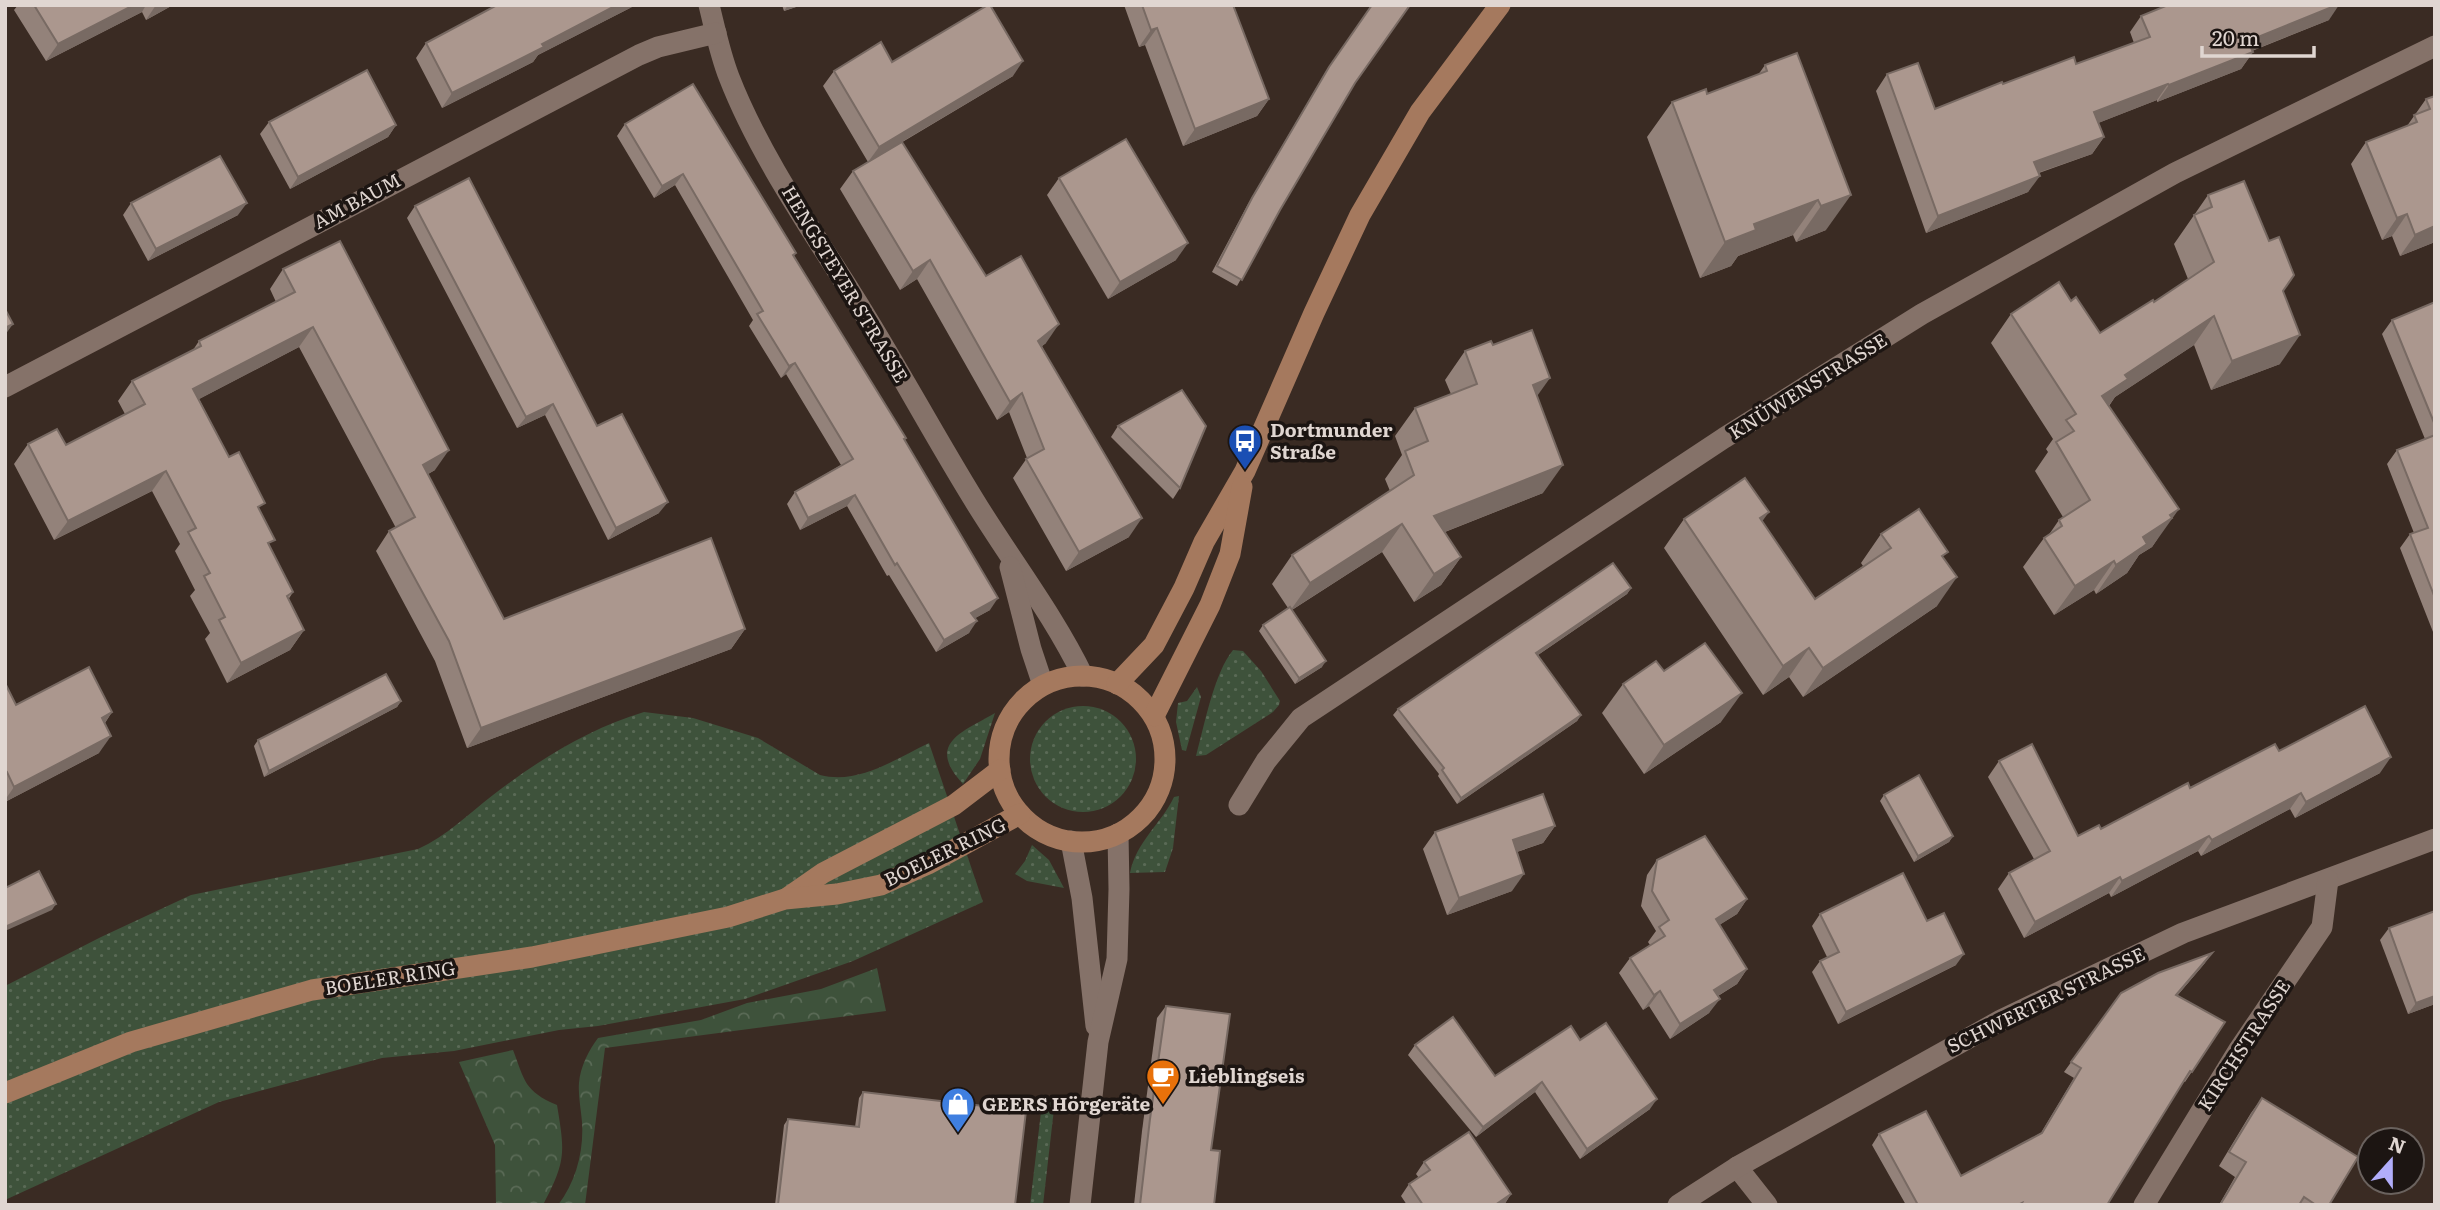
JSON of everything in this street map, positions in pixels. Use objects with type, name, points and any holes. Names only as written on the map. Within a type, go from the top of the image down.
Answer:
[{"type":"main road","points":[[1117,684],[1154,646],[1204,542],[1245,471],[1360,215],[1420,112],[1500,5]]},
{"type":"main road","points":[[1154,716],[1199,628],[1230,554],[1245,471]]},
{"type":"main road","points":[[1095,677],[1117,684],[1133,693],[1154,716],[1163,743],[1165,761],[1160,786],[1152,804],[1140,818],[1118,834],[1095,841],[1070,841],[1039,830],[1020,814],[1007,794],[1000,770],[999,750],[1010,717],[1030,694],[1057,679],[1095,677]]},
{"type":"main road","name":"BOELER RING","points":[[785,899],[823,873],[954,805],[1000,770]]},
{"type":"main road","name":"BOELER RING","points":[[5,1093],[131,1042],[312,990],[532,957],[728,917],[785,899],[836,894],[881,885],[928,864],[1020,814]]},
{"type":"street","name":"HENGSTEYER STRASSE","points":[[709,5],[728,75],[757,135],[795,203],[880,337],[937,440],[1064,638],[1083,676]]},
{"type":"street","name":"AM BAUM","points":[[5,387],[639,55],[658,47],[716,33]]},
{"type":"street","name":"KNÜWENSTRASSE","points":[[1240,804],[1266,761],[1301,718],[1724,438],[1922,314],[2143,191],[2435,46]]},
{"type":"street","name":"HENGSTEYER STRASSE","points":[[1006,551],[1043,685]]},
{"type":"street","points":[[1080,1205],[1098,1042],[1117,959],[1118,834]]},
{"type":"street","name":"SCHWERTER STRASSE","points":[[1678,1205],[1737,1167],[2001,1020],[2183,933],[2435,839]]},
{"type":"street","points":[[1070,841],[1082,898],[1098,1042]]},
{"type":"street","name":"KIRCHSTRASSE","points":[[2144,1205],[2238,1051],[2322,927],[2328,880]]},
{"type":"street","points":[[1737,1167],[1767,1205]]},
{"type":"green space","points":[[1233,650],[1243,651],[1261,671],[1280,701],[1279,705],[1273,712],[1206,755],[1196,756],[1215,686]]},
{"type":"green space","points":[[1197,687],[1201,697],[1186,751],[1182,750],[1176,722],[1178,703],[1187,701]]},
{"type":"green space","points":[[1083,706],[1103,710],[1121,721],[1132,739],[1136,759],[1132,779],[1121,797],[1103,808],[1083,812],[1063,808],[1045,797],[1034,779],[1030,759],[1034,739],[1045,721],[1063,710]]},
{"type":"green space","points":[[644,712],[693,718],[758,738],[820,775],[834,777],[876,769],[929,743],[983,902],[853,961],[745,999],[598,1026],[559,1030],[454,1051],[382,1058],[219,1102],[5,1200],[5,986],[191,895],[418,849],[448,831],[547,757],[603,727]]},
{"type":"green space","points":[[995,713],[980,759],[963,784],[952,770],[947,758],[948,749],[961,733]]},
{"type":"green space","points":[[1179,796],[1173,848],[1165,872],[1130,873],[1143,842],[1174,797]]},
{"type":"green space","points":[[1032,845],[1049,860],[1064,888],[1027,881],[1015,874]]},
{"type":"green space","points":[[877,968],[886,1011],[605,1048],[585,1205],[558,1205],[578,1166],[582,1133],[580,1077],[591,1048],[598,1038],[701,1020],[747,1003],[821,989]]},
{"type":"green space","points":[[513,1050],[527,1084],[538,1095],[557,1105],[562,1156],[556,1178],[543,1205],[496,1205],[495,1145],[459,1062]]},
{"type":"green space","points":[[1043,1095],[1055,1100],[1043,1205],[1030,1205]]},
{"type":"building","points":[[34,5],[134,5],[58,44]]},
{"type":"building","points":[[497,5],[617,5],[542,44],[544,47],[452,93],[426,43]]},
{"type":"building","points":[[988,5],[1023,61],[879,147],[834,71],[881,42],[892,62]]},
{"type":"building","points":[[1142,5],[1233,5],[1269,99],[1195,129],[1157,28],[1151,30]]},
{"type":"building","points":[[1372,5],[1410,5],[1355,83],[1242,280],[1217,266],[1252,198],[1329,67]]},
{"type":"building","points":[[2168,5],[2337,5],[2248,41],[2253,52],[2094,112],[2104,137],[2034,162],[2040,176],[1938,216],[1887,74],[1918,63],[1935,109],[2074,57],[2076,64],[2150,37],[2141,16]]},
{"type":"building","points":[[1797,53],[1851,195],[1821,206],[1818,200],[1754,224],[1756,230],[1725,242],[1672,102],[1706,89],[1707,94],[1767,71],[1765,65]]},
{"type":"building","points":[[367,70],[396,125],[298,177],[269,122]]},
{"type":"building","points":[[693,84],[796,253],[793,255],[906,438],[904,439],[998,598],[971,613],[977,621],[944,640],[897,563],[895,565],[855,495],[808,518],[795,492],[853,459],[795,363],[789,366],[757,314],[763,311],[683,174],[662,186],[625,124]]},
{"type":"building","points":[[2435,96],[2435,226],[2415,235],[2407,214],[2397,218],[2366,142],[2417,122],[2414,115],[2430,109],[2426,99]]},
{"type":"building","points":[[1126,139],[1188,243],[1120,282],[1059,178]]},
{"type":"building","points":[[902,142],[986,276],[1021,256],[1059,324],[1038,341],[1142,518],[1079,552],[1026,459],[1044,449],[1022,393],[1010,402],[930,260],[913,271],[853,171]]},
{"type":"building","points":[[220,156],[247,203],[156,249],[131,203]]},
{"type":"building","points":[[469,178],[597,426],[622,414],[668,502],[616,528],[553,404],[526,417],[415,206]]},
{"type":"building","points":[[2244,181],[2269,241],[2279,237],[2294,275],[2283,291],[2300,335],[2232,361],[2214,316],[2125,375],[2128,379],[2102,396],[2179,509],[2170,515],[2172,518],[2143,537],[2147,544],[2116,565],[2114,561],[2075,586],[2044,538],[2062,526],[2059,520],[2090,500],[2056,442],[2074,431],[2066,420],[2076,414],[2011,314],[2059,282],[2071,301],[2076,297],[2100,333],[2153,300],[2154,302],[2214,262],[2194,215],[2212,207],[2208,195]]},
{"type":"building","points":[[340,241],[449,450],[423,465],[504,619],[711,538],[745,629],[481,728],[449,641],[389,531],[415,517],[313,327],[193,389],[229,457],[239,452],[265,503],[258,507],[275,540],[268,543],[293,592],[287,596],[304,630],[241,663],[219,620],[225,617],[204,576],[210,573],[188,532],[196,528],[166,471],[68,521],[28,444],[57,429],[66,445],[145,404],[132,381],[201,346],[199,341],[295,292],[283,269]]},
{"type":"building","points":[[2435,302],[2435,425],[2392,320]]},
{"type":"building","points":[[5,309],[13,324],[5,328]]},
{"type":"building","points":[[1532,330],[1550,378],[1533,385],[1563,465],[1434,516],[1461,557],[1434,574],[1402,524],[1310,583],[1292,555],[1414,475],[1405,451],[1428,441],[1415,408],[1477,384],[1465,351],[1491,341],[1493,345]]},
{"type":"building","points":[[1182,390],[1206,426],[1180,488],[1118,426]]},
{"type":"building","points":[[2435,435],[2435,598],[2410,534],[2428,528],[2397,450]]},
{"type":"building","points":[[1745,478],[1769,512],[1760,518],[1815,599],[1891,548],[1881,534],[1919,509],[1948,552],[1942,556],[1957,577],[1823,668],[1809,648],[1783,666],[1684,519]]},
{"type":"building","points":[[1613,563],[1631,588],[1536,653],[1581,715],[1461,798],[1442,770],[1444,768],[1398,709]]},
{"type":"building","points":[[1290,607],[1326,661],[1299,678],[1263,625]]},
{"type":"building","points":[[1705,643],[1742,693],[1664,745],[1623,684],[1656,661],[1664,671]]},
{"type":"building","points":[[89,667],[112,712],[102,718],[111,736],[14,787],[7,772],[5,773],[5,683],[16,705]]},
{"type":"building","points":[[386,674],[401,701],[269,771],[258,740]]},
{"type":"building","points":[[2365,706],[2391,757],[2306,802],[2301,793],[2212,840],[2209,836],[2122,881],[2120,877],[2035,922],[2009,873],[2050,851],[1999,761],[2032,744],[2078,836],[2099,825],[2101,829],[2188,783],[2190,788],[2275,744],[2279,751]]},
{"type":"building","points":[[1919,775],[1953,836],[1918,856],[1884,795]]},
{"type":"building","points":[[1543,794],[1555,826],[1513,840],[1524,874],[1459,898],[1435,832]]},
{"type":"building","points":[[1705,836],[1747,899],[1716,919],[1747,969],[1714,990],[1720,999],[1680,1024],[1660,991],[1654,995],[1630,958],[1665,936],[1659,927],[1669,920],[1652,891],[1657,860]]},
{"type":"building","points":[[39,871],[56,904],[5,927],[5,888]]},
{"type":"building","points":[[1903,873],[1927,921],[1944,913],[1964,954],[1846,1012],[1820,961],[1839,952],[1820,914]]},
{"type":"building","points":[[2435,911],[2435,996],[2416,1003],[2389,928]]},
{"type":"building","points":[[2212,953],[2176,995],[2225,1022],[2192,1072],[2190,1071],[2107,1205],[1918,1205],[1879,1134],[1926,1111],[1961,1176],[2042,1133],[2081,1068],[2071,1062],[2121,993],[2158,973]]},
{"type":"building","points":[[1166,1006],[1230,1014],[1211,1150],[1220,1151],[1214,1205],[1140,1205]]},
{"type":"building","points":[[1453,1017],[1495,1076],[1571,1026],[1580,1040],[1606,1023],[1657,1099],[1587,1149],[1542,1082],[1483,1127],[1415,1045]]},
{"type":"building","points":[[863,1092],[1026,1111],[1015,1205],[778,1205],[788,1119],[859,1127]]},
{"type":"building","points":[[2262,1098],[2356,1156],[2356,1160],[2329,1205],[2316,1205],[2304,1197],[2299,1205],[2220,1205],[2246,1162],[2229,1152]]},
{"type":"building","points":[[1469,1132],[1511,1194],[1495,1205],[1423,1205],[1409,1184],[1430,1170],[1424,1162]]},
{"type":"place","name":"Dortmunder Straße","points":[[1245,471]]},
{"type":"place","name":"Lieblingseis","points":[[1163,1106]]},
{"type":"place","name":"GEERS Hörgeräte","points":[[958,1134]]}]
